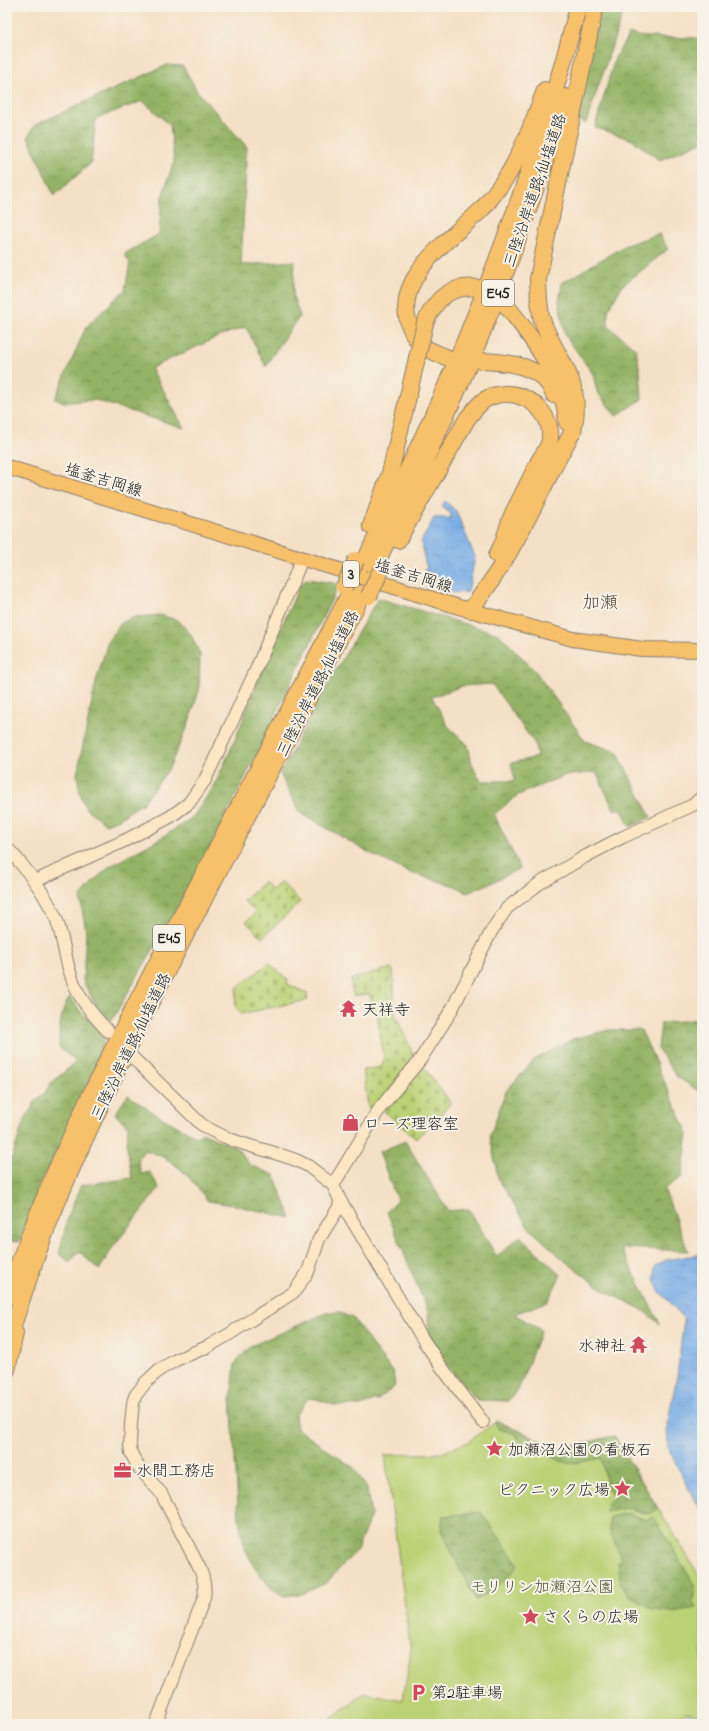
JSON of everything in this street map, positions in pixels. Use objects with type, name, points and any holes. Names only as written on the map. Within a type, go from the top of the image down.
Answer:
[{"type":"highway","points":[[446,357],[424,347],[411,328],[406,309],[410,289],[428,259],[484,207],[506,177],[521,149],[542,99],[573,7]]},
{"type":"highway","name":"三陸沿岸道路;仙塩道路","points":[[369,565],[492,272],[525,184],[556,88],[578,7]]},
{"type":"highway","name":"三陸沿岸道路;仙塩道路","points":[[369,565],[455,396],[508,266],[540,178],[566,99],[591,7]]},
{"type":"highway","points":[[557,445],[573,431],[576,414],[575,397],[571,380],[548,333],[542,316],[538,279],[595,7]]},
{"type":"highway","points":[[316,672],[327,626],[357,591],[369,565],[368,532],[390,473],[425,323],[433,307],[443,295],[460,287],[479,288]]},
{"type":"highway","points":[[470,610],[489,587],[512,548],[557,445],[568,428],[567,411],[556,380],[526,331],[504,303]]},
{"type":"highway","points":[[481,361],[521,366],[537,374],[545,381],[552,391],[557,404],[557,445]]},
{"type":"highway","points":[[316,672],[369,565],[467,418],[476,407],[487,399],[505,394],[528,399],[540,409],[548,422],[557,445]]},
{"type":"highway","name":"三陸沿岸道路;仙塩道路","points":[[7,1344],[14,1299],[41,1244],[66,1182],[113,1079],[143,1016],[316,672]]},
{"type":"highway","points":[[7,1370],[14,1299]]},
{"type":"main road","name":"塩釜吉岡線","points":[[7,467],[302,559],[470,610],[580,641],[642,649],[702,650]]},
{"type":"street","points":[[35,881],[170,817],[189,803],[205,780],[256,670],[302,559]]},
{"type":"street","points":[[333,1185],[380,1108],[420,1060],[451,1011],[492,930],[506,908],[540,883],[581,859],[623,837],[693,805],[702,797]]},
{"type":"street","points":[[7,848],[35,881],[56,919],[72,980],[78,995],[83,1003],[108,1031]]},
{"type":"street","points":[[132,1057],[201,1124],[214,1133],[227,1139],[298,1161],[308,1166],[333,1185],[340,1200],[424,1340],[440,1365],[483,1422]]},
{"type":"street","points":[[156,1724],[204,1598],[206,1589],[205,1580],[200,1569],[161,1493],[139,1468],[131,1453],[130,1445],[133,1403],[142,1386],[159,1370],[176,1360],[207,1347],[228,1335],[294,1292],[308,1272],[319,1239],[339,1207],[340,1200]]},
{"type":"green space","points":[[600,7],[625,7],[586,123],[574,119]]},
{"type":"green space","points":[[629,34],[644,37],[695,38],[702,41],[702,142],[660,160],[632,140],[595,127],[615,58]]},
{"type":"green space","points":[[167,65],[183,66],[197,91],[247,147],[241,265],[295,261],[293,296],[300,316],[266,367],[246,327],[222,335],[151,368],[184,428],[95,400],[64,402],[55,399],[86,327],[125,290],[130,263],[124,254],[159,234],[162,197],[174,162],[170,125],[143,101],[96,118],[91,163],[54,196],[28,137],[35,125]]},
{"type":"green space","points":[[659,234],[668,249],[622,286],[608,311],[608,326],[636,349],[640,372],[642,399],[616,416],[597,392],[593,374],[565,335],[559,302],[562,283],[626,245]]},
{"type":"green space","points":[[307,579],[339,584],[210,847],[112,1020],[105,1016],[94,1002],[83,981],[86,932],[80,898],[94,881],[109,867],[166,835],[193,817],[214,786],[234,742],[268,656],[300,585]]},
{"type":"green space","points":[[378,598],[499,634],[536,672],[585,741],[617,752],[651,817],[630,827],[621,808],[614,810],[596,772],[563,776],[518,795],[494,814],[520,868],[467,893],[455,886],[408,872],[364,850],[299,812],[280,774],[328,684]],"holes":[[[492,684],[535,744],[537,757],[511,763],[515,781],[481,781],[472,764],[468,745],[448,726],[432,697],[462,686]]]},
{"type":"green space","points":[[160,615],[177,620],[190,633],[200,654],[199,691],[187,728],[168,770],[143,803],[119,819],[106,824],[86,809],[80,794],[77,774],[96,682],[108,641],[121,623],[135,617]]},
{"type":"green space","points":[[264,882],[272,890],[281,882],[300,902],[262,938],[246,922],[256,912],[244,901]]},
{"type":"green space","points":[[269,963],[288,980],[287,984],[307,993],[308,1000],[241,1014],[235,1006],[237,988]]},
{"type":"green space","points":[[391,968],[393,971],[395,1014],[415,1058],[371,1112],[368,1106],[363,1070],[381,1067],[384,1059],[377,1014],[369,994],[353,996],[351,979]]},
{"type":"green space","points":[[70,997],[81,1012],[105,1037],[95,1070],[44,1177],[19,1242],[11,1241],[7,1236],[7,1158],[12,1158],[24,1120],[38,1098],[45,1093],[51,1083],[76,1062],[59,1047],[62,1014]]},
{"type":"green space","points":[[702,1019],[702,1093],[677,1077],[658,1049],[661,1023]]},
{"type":"green space","points":[[608,1030],[641,1030],[688,1134],[682,1177],[664,1189],[688,1251],[621,1248],[660,1324],[641,1309],[605,1291],[565,1261],[528,1227],[498,1178],[490,1136],[506,1091],[534,1060],[573,1039]]},
{"type":"green space","points":[[422,1065],[451,1103],[416,1139],[383,1110]]},
{"type":"green space","points":[[128,1095],[152,1112],[197,1137],[202,1133],[237,1148],[250,1165],[274,1175],[291,1218],[208,1201],[188,1176],[181,1170],[165,1158],[144,1150],[138,1160],[141,1174],[150,1172],[159,1188],[113,1247],[99,1270],[79,1251],[70,1262],[59,1254],[68,1217],[81,1185],[132,1178],[127,1147],[128,1126],[115,1114]]},
{"type":"green space","points":[[405,1141],[448,1211],[469,1209],[497,1257],[520,1236],[561,1275],[547,1302],[514,1314],[541,1330],[519,1388],[508,1401],[477,1400],[454,1374],[429,1340],[428,1312],[387,1212],[397,1200],[379,1152]]},
{"type":"green space","points":[[339,1312],[354,1319],[393,1372],[395,1386],[378,1400],[360,1406],[334,1405],[317,1399],[308,1398],[295,1416],[297,1429],[354,1468],[367,1489],[371,1515],[357,1550],[326,1583],[302,1594],[284,1596],[271,1588],[254,1567],[244,1546],[239,1519],[231,1399],[235,1363],[251,1346],[326,1313]]},
{"type":"green space","name":"モリリン加瀬沼公園","points":[[497,1421],[559,1449],[614,1436],[702,1580],[702,1716],[686,1713],[674,1720],[672,1724],[336,1724],[331,1718],[364,1693],[403,1700],[411,1651],[385,1455],[442,1453],[468,1442]]},
{"type":"green space","points":[[497,1421],[559,1449],[614,1436],[658,1509],[649,1514],[626,1508],[606,1512],[607,1503],[614,1498],[608,1488],[601,1458],[584,1462],[566,1462],[560,1460],[534,1447],[523,1445],[515,1434],[499,1429],[495,1423]]},
{"type":"green space","points":[[481,1512],[518,1564],[511,1574],[476,1601],[441,1530],[443,1516]]},
{"type":"green space","points":[[629,1513],[646,1520],[654,1517],[695,1586],[692,1602],[697,1608],[671,1612],[654,1610],[629,1595],[621,1585],[618,1562],[622,1561],[609,1528],[610,1517]]},
{"type":"green space","points":[[690,1719],[702,1720],[702,1724],[681,1724]]},
{"type":"water","points":[[445,501],[456,511],[475,557],[468,592],[454,593],[444,589],[429,571],[426,572],[424,570],[427,568],[421,542],[434,518],[451,518],[451,514],[442,507]]},
{"type":"water","points":[[702,1247],[702,1511],[693,1497],[668,1448],[667,1425],[677,1376],[684,1318],[659,1291],[654,1279],[655,1266],[666,1260],[700,1254]]},
{"type":"waterway","points":[[677,1724],[685,1717],[702,1719]]},
{"type":"place","name":"天祥寺","points":[[349,1009]]},
{"type":"place","name":"ローズ理容室","points":[[351,1123]]},
{"type":"place","name":"水神社","points":[[639,1345]]},
{"type":"place","name":"加瀬沼公園の看板石","points":[[495,1449]]},
{"type":"place","name":"水間工務店","points":[[123,1470]]},
{"type":"place","name":"ピクニック広場","points":[[623,1489]]},
{"type":"place","name":"さくらの広場","points":[[530,1616]]},
{"type":"place","name":"第2駐車場","points":[[418,1692]]},
{"type":"district","name":"加瀬","points":[[600,602]]}]
